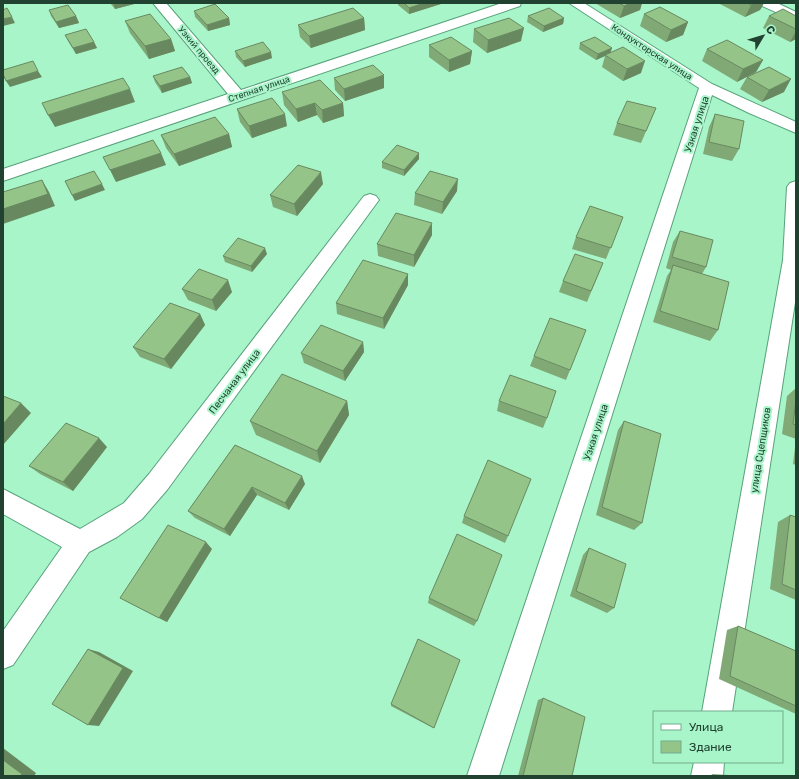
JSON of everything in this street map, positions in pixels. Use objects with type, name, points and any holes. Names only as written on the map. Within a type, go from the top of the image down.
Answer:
[{"type":"street","name":"Узкий проезд","points":[[159,3],[238,96]]},
{"type":"street","name":"Степная улица","points":[[3,175],[515,3]]},
{"type":"street","name":"Кондукторская улица","points":[[575,3],[707,87],[754,110],[796,128]]},
{"type":"street","points":[[767,3],[796,17]]},
{"type":"street","name":"Узкая улица","points":[[483,776],[707,87]]},
{"type":"street","name":"улица Сцепщиков","points":[[717,711],[794,261],[796,187]]},
{"type":"street","name":"Песчаная улица","points":[[3,655],[80,543],[108,528],[133,511],[158,482],[370,200]]},
{"type":"street","points":[[3,501],[80,543]]},
{"type":"street","points":[[707,776],[709,763]]},
{"type":"building","points":[[404,3],[424,3],[409,8]]},
{"type":"building","points":[[619,3],[631,3],[624,6]]},
{"type":"building","points":[[215,4],[229,18],[207,25],[194,11]]},
{"type":"building","points":[[68,5],[76,16],[56,22],[49,10]]},
{"type":"building","points":[[660,7],[688,22],[671,30],[644,14]]},
{"type":"building","points":[[7,8],[12,17],[3,19],[3,10]]},
{"type":"building","points":[[353,8],[364,18],[309,36],[298,25]]},
{"type":"building","points":[[549,8],[564,18],[544,26],[528,16]]},
{"type":"building","points":[[783,9],[796,16],[796,29],[769,16]]},
{"type":"building","points":[[150,14],[171,39],[145,46],[125,21]]},
{"type":"building","points":[[509,18],[524,28],[488,40],[474,29]]},
{"type":"building","points":[[86,29],[94,42],[73,48],[65,35]]},
{"type":"building","points":[[451,37],[472,51],[449,60],[429,45]]},
{"type":"building","points":[[595,37],[612,48],[598,54],[580,43]]},
{"type":"building","points":[[727,40],[763,60],[743,69],[707,49]]},
{"type":"building","points":[[263,42],[271,52],[243,61],[235,51]]},
{"type":"building","points":[[623,47],[645,61],[627,69],[605,55]]},
{"type":"building","points":[[33,61],[38,71],[6,81],[3,70]]},
{"type":"building","points":[[373,65],[384,75],[344,89],[334,78]]},
{"type":"building","points":[[182,67],[190,77],[160,86],[153,76]]},
{"type":"building","points":[[769,67],[791,79],[769,90],[747,77]]},
{"type":"building","points":[[123,78],[130,89],[48,115],[42,103]]},
{"type":"building","points":[[320,80],[343,103],[322,110],[315,103],[296,109],[282,92]]},
{"type":"building","points":[[272,98],[285,114],[249,126],[237,109]]},
{"type":"building","points":[[627,101],[656,108],[646,131],[617,123]]},
{"type":"building","points":[[715,114],[744,121],[739,149],[709,142]]},
{"type":"building","points":[[215,117],[229,134],[174,154],[161,135]]},
{"type":"building","points":[[153,140],[161,153],[110,170],[103,157]]},
{"type":"building","points":[[397,145],[419,153],[404,170],[382,162]]},
{"type":"building","points":[[298,165],[321,172],[294,204],[270,195]]},
{"type":"building","points":[[94,171],[102,184],[72,195],[65,181]]},
{"type":"building","points":[[430,171],[458,179],[443,202],[415,193]]},
{"type":"building","points":[[42,180],[48,194],[3,209],[3,192]]},
{"type":"building","points":[[590,206],[623,217],[611,248],[576,237]]},
{"type":"building","points":[[396,213],[432,223],[414,255],[377,244]]},
{"type":"building","points":[[680,231],[713,240],[706,267],[672,257]]},
{"type":"building","points":[[238,238],[265,248],[251,266],[223,256]]},
{"type":"building","points":[[575,254],[603,263],[591,291],[563,281]]},
{"type":"building","points":[[363,260],[408,274],[383,318],[336,303]]},
{"type":"building","points":[[673,265],[729,282],[718,330],[660,311]]},
{"type":"building","points":[[199,269],[228,280],[212,300],[182,289]]},
{"type":"building","points":[[170,303],[200,314],[164,359],[133,347]]},
{"type":"building","points":[[550,318],[586,330],[570,370],[534,356]]},
{"type":"building","points":[[321,325],[363,342],[343,371],[301,353]]},
{"type":"building","points":[[282,374],[347,401],[317,451],[250,421]]},
{"type":"building","points":[[510,375],[556,391],[547,418],[499,401]]},
{"type":"building","points":[[3,396],[21,403],[3,424]]},
{"type":"building","points":[[796,400],[796,425],[793,424]]},
{"type":"building","points":[[624,421],[661,434],[642,523],[602,507]]},
{"type":"building","points":[[66,423],[99,438],[63,482],[29,466]]},
{"type":"building","points":[[235,445],[302,476],[285,503],[252,487],[224,529],[188,511]]},
{"type":"building","points":[[488,460],[531,479],[508,536],[464,516]]},
{"type":"building","points":[[790,515],[796,517],[796,590],[782,584]]},
{"type":"building","points":[[168,525],[206,542],[159,618],[120,598]]},
{"type":"building","points":[[457,534],[502,555],[477,621],[429,598]]},
{"type":"building","points":[[589,548],[626,564],[614,608],[576,591]]},
{"type":"building","points":[[738,626],[796,651],[796,706],[730,676]]},
{"type":"building","points":[[418,639],[460,660],[434,728],[391,704]]},
{"type":"building","points":[[88,649],[123,668],[88,725],[52,704]]},
{"type":"building","points":[[543,698],[585,717],[572,776],[523,776]]},
{"type":"building","points":[[3,760],[22,774],[20,776],[3,776]]}]
